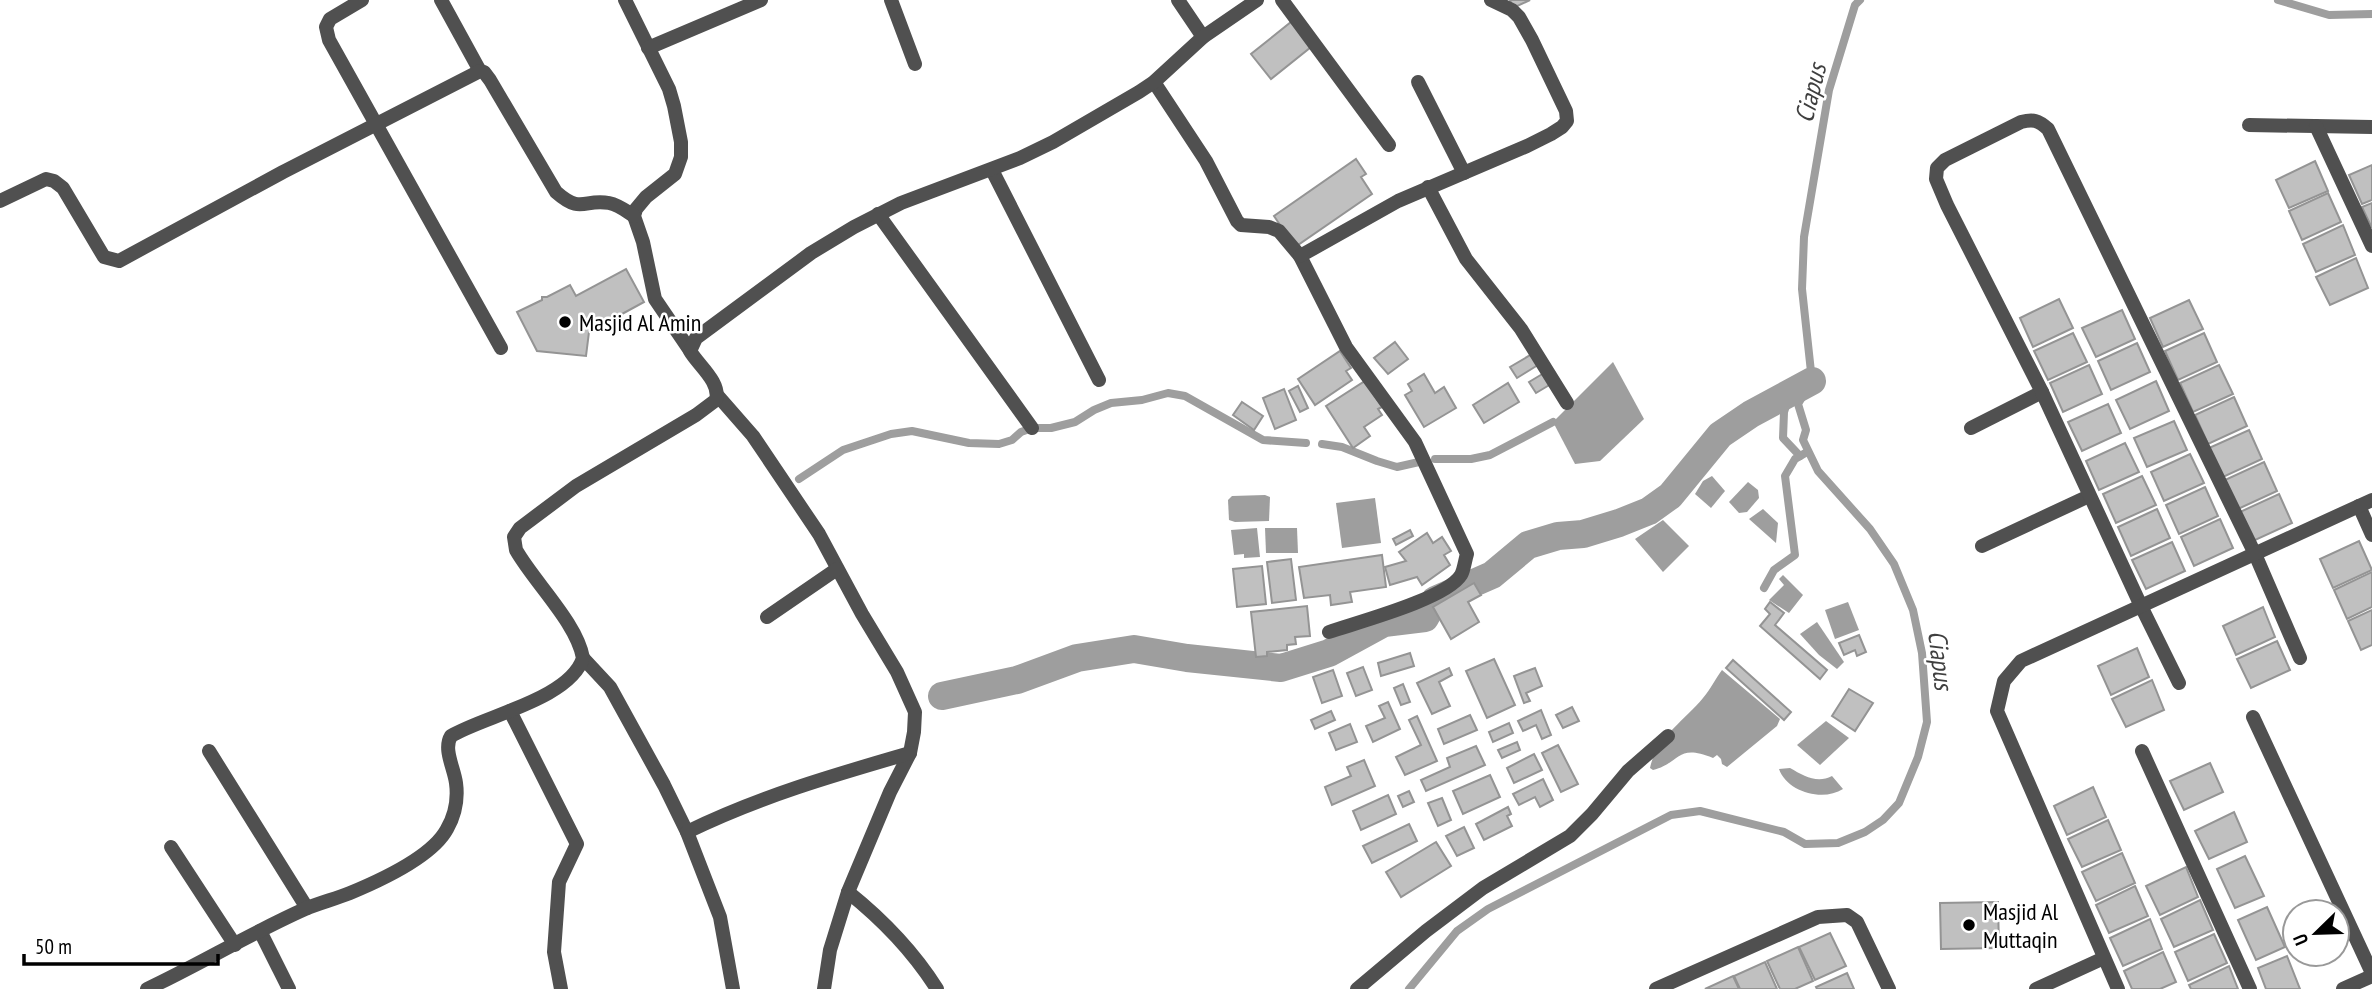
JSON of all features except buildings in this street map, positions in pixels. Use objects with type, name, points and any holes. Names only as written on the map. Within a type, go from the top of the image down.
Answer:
[{"type":"street","points":[[362,0],[330,19],[326,27],[329,40],[501,348]]},
{"type":"street","points":[[441,0],[480,71],[491,80],[556,192],[573,205],[606,202],[619,206],[634,216]]},
{"type":"street","points":[[625,0],[669,89],[679,127],[681,157],[676,174],[646,197],[634,216],[643,242],[655,299],[711,380],[718,396],[753,436],[819,534],[897,672],[915,712],[915,732],[910,753],[890,792],[848,892],[830,950],[824,989]]},
{"type":"street","points":[[648,48],[761,0]]},
{"type":"street","points":[[891,0],[915,64]]},
{"type":"street","points":[[1178,0],[1203,37]]},
{"type":"street","points":[[689,349],[692,342],[704,332],[823,245],[878,214],[929,192],[992,170],[1053,142],[1154,82],[1203,37],[1257,0]]},
{"type":"street","points":[[1282,0],[1389,145]]},
{"type":"street","points":[[1300,256],[1374,213],[1428,187],[1527,146],[1562,127],[1567,121],[1566,111],[1519,17],[1512,10],[1491,0]]},
{"type":"street","points":[[0,201],[46,179],[54,181],[63,188],[104,257],[119,261],[480,71]]},
{"type":"street","points":[[1154,82],[1206,161],[1237,221],[1241,225],[1269,227],[1279,232],[1300,256],[1346,347],[1415,442],[1467,554],[1461,575],[1448,587],[1419,601],[1329,632]]},
{"type":"street","points":[[1418,82],[1464,173]]},
{"type":"street","points":[[2179,683],[2042,392],[1940,192],[1936,174],[1937,168],[1945,160],[2031,119],[2039,121],[2048,129],[2255,554],[2300,658]]},
{"type":"street","points":[[2249,125],[2372,127]]},
{"type":"street","points":[[2316,126],[2372,246]]},
{"type":"street","points":[[992,170],[1099,380]]},
{"type":"street","points":[[1428,187],[1466,259],[1521,329],[1567,403]]},
{"type":"street","points":[[878,214],[1032,428]]},
{"type":"street","points":[[1971,428],[2042,392]]},
{"type":"street","points":[[718,396],[696,415],[576,486],[520,528],[514,537],[516,550],[567,624],[583,658],[610,687],[687,832],[720,917],[733,989]]},
{"type":"street","points":[[1982,546],[2089,496]]},
{"type":"street","points":[[2118,989],[1997,711],[2004,681],[2021,661],[2365,503],[2372,535]]},
{"type":"street","points":[[767,617],[837,569]]},
{"type":"street","points":[[147,989],[307,908],[371,883],[437,843],[447,830],[456,807],[456,783],[448,740],[461,730],[510,712],[568,680],[578,670],[583,658]]},
{"type":"street","points":[[510,712],[577,844],[559,882],[554,952],[561,989]]},
{"type":"street","points":[[2253,717],[2372,974],[2343,989]]},
{"type":"street","points":[[1357,989],[1475,894],[1570,836],[1634,764],[1668,736]]},
{"type":"street","points":[[209,751],[307,908]]},
{"type":"street","points":[[2142,751],[2250,989]]},
{"type":"street","points":[[687,832],[760,799],[910,753]]},
{"type":"street","points":[[171,847],[235,945]]},
{"type":"street","points":[[848,892],[902,941],[937,989]]},
{"type":"street","points":[[1656,989],[1800,924],[1832,915],[1847,915],[1857,922],[1889,989]]},
{"type":"street","points":[[260,932],[289,989]]},
{"type":"street","points":[[2036,989],[2104,958]]},
{"type":"shaded area","points":[[1613,362],[1644,419],[1600,461],[1575,464],[1553,422]]},
{"type":"shaded area","points":[[1712,476],[1725,491],[1711,508],[1695,494],[1703,481]]},
{"type":"shaded area","points":[[1748,482],[1758,490],[1759,498],[1747,512],[1739,513],[1729,502]]},
{"type":"shaded area","points":[[1232,496],[1270,497],[1269,521],[1229,520],[1228,500]]},
{"type":"shaded area","points":[[1375,498],[1381,543],[1342,548],[1336,503]]},
{"type":"shaded area","points":[[1763,509],[1778,523],[1776,543],[1749,519]]},
{"type":"shaded area","points":[[1663,520],[1689,546],[1663,572],[1635,539]]},
{"type":"shaded area","points":[[1257,528],[1260,557],[1244,558],[1244,554],[1234,555],[1231,530]]},
{"type":"shaded area","points":[[1265,528],[1297,528],[1298,553],[1266,553]]},
{"type":"shaded area","points":[[1783,575],[1803,595],[1789,613],[1769,600],[1784,585],[1779,579]]},
{"type":"shaded area","points":[[1848,602],[1859,630],[1835,639],[1825,610]]},
{"type":"shaded area","points":[[1817,622],[1844,662],[1837,669],[1819,655],[1800,634]]},
{"type":"shaded area","points":[[1722,670],[1780,719],[1777,726],[1727,767],[1717,755],[1713,758],[1685,753],[1662,767],[1653,770],[1650,768],[1653,757],[1665,738],[1703,698]]},
{"type":"shaded area","points":[[1826,721],[1849,738],[1820,765],[1797,745]]},
{"type":"shaded area","points":[[1790,768],[1816,779],[1832,776],[1843,789],[1826,795],[1797,789],[1783,777],[1779,769]]},
{"type":"waterway","name":"Ciapus","points":[[1409,989],[1457,931],[1488,909],[1671,815],[1700,811],[1784,832],[1805,844],[1838,843],[1865,832],[1883,820],[1899,803],[1918,757],[1927,722],[1922,653],[1913,610],[1894,564],[1870,529],[1818,471],[1803,440],[1806,430],[1798,404],[1812,381],[1802,289],[1804,237],[1829,90],[1855,5],[1860,0]]},
{"type":"waterway","name":"Ciapus","points":[[2278,0],[2329,15],[2372,14]]},
{"type":"waterway","points":[[942,696],[1017,680],[1077,658],[1134,649],[1187,658],[1281,668],[1329,653],[1384,623],[1425,618],[1435,600],[1492,575],[1528,545],[1558,536],[1583,534],[1649,511],[1670,496],[1720,435],[1751,414],[1812,381]]},
{"type":"waterway","points":[[799,479],[843,450],[891,434],[912,431],[969,443],[999,444],[1032,428],[1051,428],[1075,422],[1111,403],[1142,400],[1168,393],[1185,396],[1263,440],[1306,443]]},
{"type":"waterway","points":[[1790,394],[1784,412],[1783,438],[1800,456]]},
{"type":"waterway","points":[[1435,459],[1471,459],[1490,455],[1553,422]]},
{"type":"waterway","points":[[1322,444],[1342,447],[1397,467],[1419,462]]},
{"type":"waterway","points":[[1764,588],[1774,570],[1795,555],[1785,476],[1795,459],[1807,452]]},
{"type":"place","name":"Masjid Al Amin","points":[[565,322]]},
{"type":"place","name":"Masjid Al Muttaqin","points":[[1969,925]]}]
